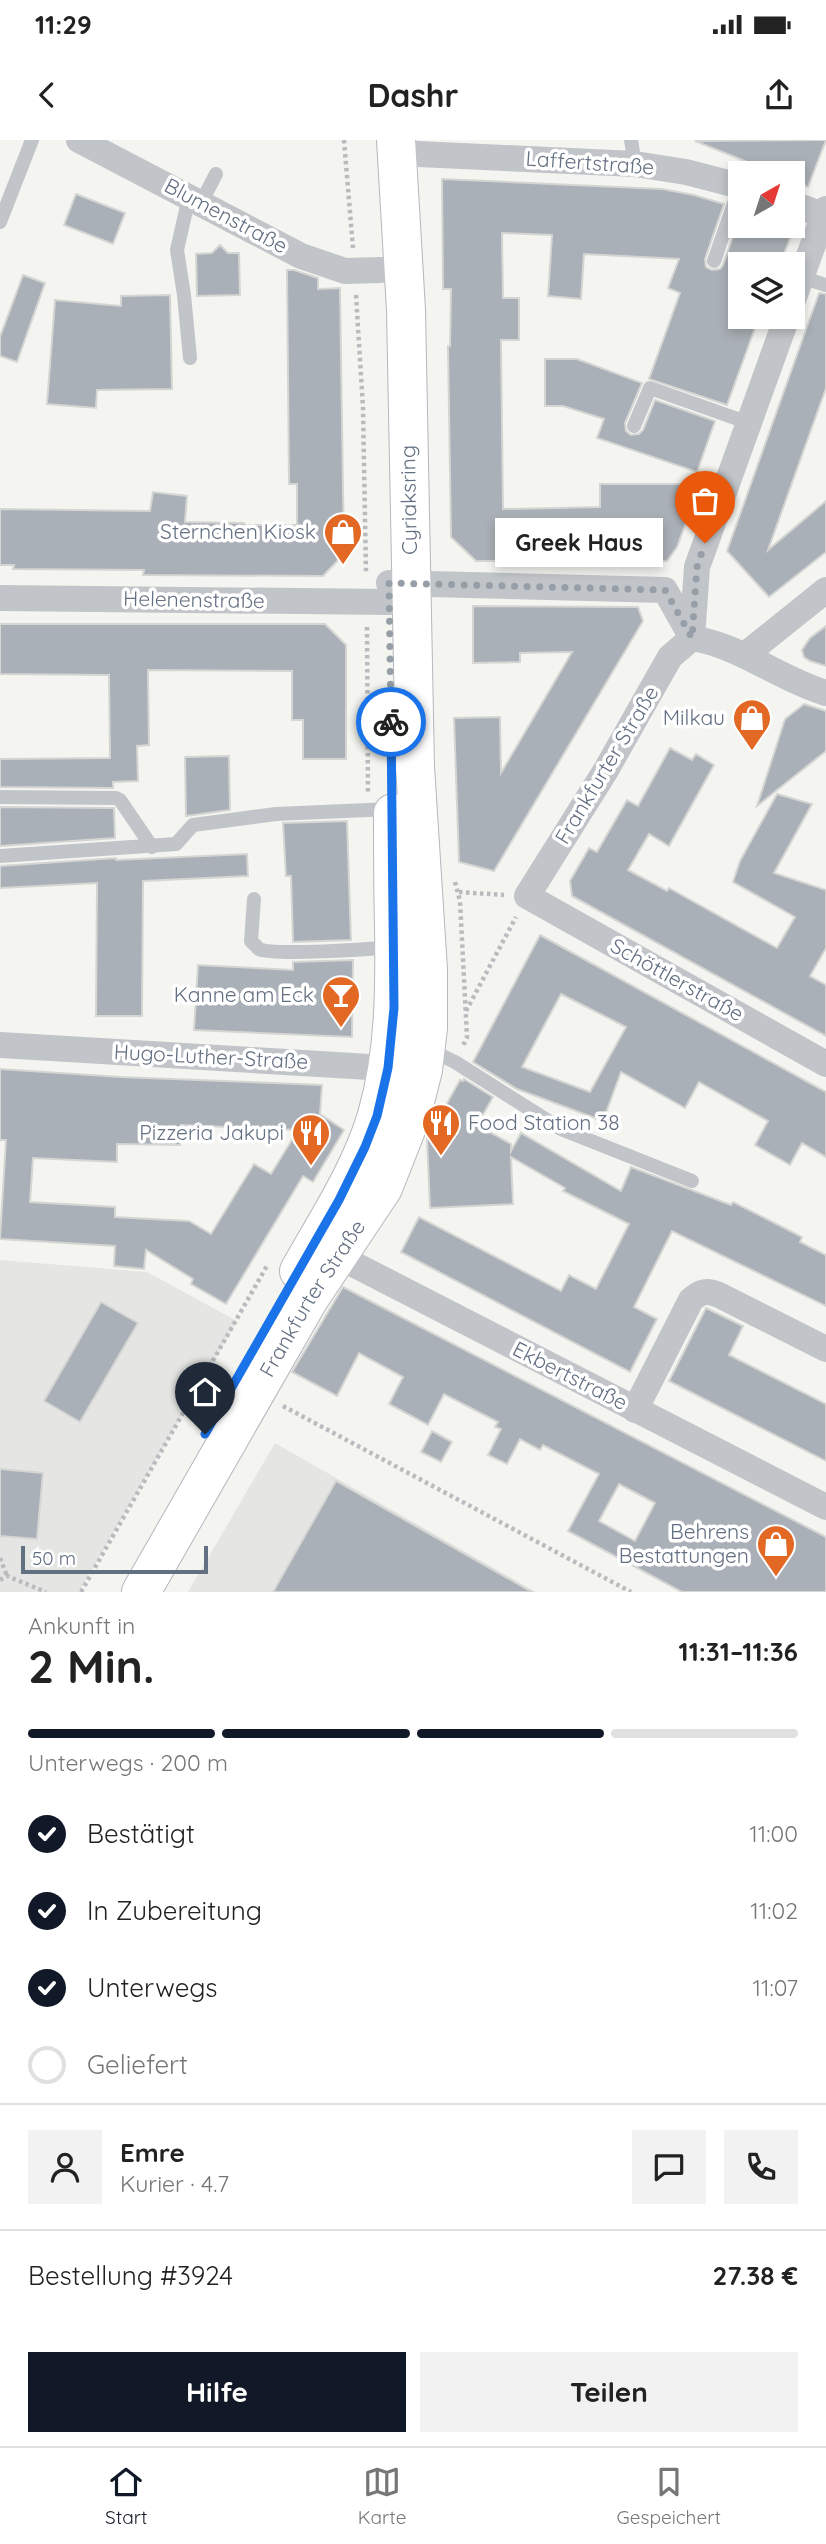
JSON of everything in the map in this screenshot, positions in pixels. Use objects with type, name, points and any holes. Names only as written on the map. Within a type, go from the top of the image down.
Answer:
[{"type":"main road","name":"Cyriaksring","points":[[388,144],[368,271],[386,417],[389,593],[415,767],[428,970],[429,1010],[423,1062]]},
{"type":"main road","name":"Cyriaksring","points":[[388,144],[406,310],[389,593],[380,810],[394,947],[394,1008],[423,1062]]},
{"type":"main road","name":"Frankfurter Straße","points":[[115,1592],[325,1250],[373,1204],[393,1167],[411,1116],[423,1062]]},
{"type":"main road","name":"Frankfurter Straße","points":[[141,1592],[309,1299],[325,1250]]},
{"type":"street","name":"Blumenstraße","points":[[79,140],[301,256],[331,268],[368,271]]},
{"type":"street","name":"Laffertstraße","points":[[388,144],[633,152],[686,172],[728,183]]},
{"type":"street","points":[[805,207],[825,213],[805,267]]},
{"type":"street","points":[[783,329],[697,567],[692,638],[715,642],[805,687],[826,693]]},
{"type":"street","name":"Helenenstraße","points":[[0,598],[665,590],[692,638]]},
{"type":"street","points":[[745,655],[826,590]]},
{"type":"street","name":"Frankfurter Straße","points":[[527,896],[607,770],[670,657],[692,638]]},
{"type":"street","name":"Schöttlerstraße","points":[[527,896],[826,1064]]},
{"type":"street","name":"Hugo-Luther-Straße","points":[[0,1045],[423,1062]]},
{"type":"street","name":"Ekbertstraße","points":[[325,1250],[826,1507]]},
{"type":"street","points":[[635,1409],[691,1300],[698,1293],[708,1291],[719,1295],[826,1349]]},
{"type":"lane","points":[[0,222],[32,140]]},
{"type":"lane","points":[[190,358],[177,250],[195,200],[216,173]]},
{"type":"lane","points":[[715,261],[728,222]]},
{"type":"lane","points":[[805,288],[826,285]]},
{"type":"lane","points":[[634,426],[650,388],[749,423]]},
{"type":"lane","points":[[0,797],[116,798],[152,847]]},
{"type":"lane","points":[[0,856],[152,847],[176,844],[193,825],[255,816],[380,810]]},
{"type":"lane","points":[[254,899],[251,941],[259,948],[268,951],[311,951],[394,947]]},
{"type":"lane","points":[[423,1062],[561,1129],[692,1181]]},
{"type":"path","points":[[344,140],[347,184],[368,271],[363,408],[389,593],[380,810]]},
{"type":"path","points":[[423,1062],[467,1037],[465,1012],[527,896],[459,892]]},
{"type":"path","points":[[81,1592],[270,1261]]},
{"type":"path","points":[[282,1405],[631,1592]]},
{"type":"path","points":[[0,1558],[7,1576],[46,1592]]},
{"type":"path","points":[[0,1580],[7,1576]]},
{"type":"shaded area","points":[[0,1260],[147,1272],[237,1321],[79,1592],[0,1592]]},
{"type":"shaded area","points":[[275,1443],[536,1592],[188,1592]]},
{"type":"building","points":[[826,140],[808,187],[805,186],[805,161],[745,161],[695,141]]},
{"type":"building","points":[[442,179],[662,189],[724,204],[705,259],[706,267],[712,270],[720,269],[723,265],[732,238],[790,238],[785,252],[728,252],[728,329],[755,329],[727,405],[649,379],[680,293],[668,288],[679,259],[584,254],[581,299],[548,296],[552,235],[502,233],[503,298],[519,298],[519,340],[501,340],[503,509],[600,507],[600,484],[700,484],[677,547],[667,561],[476,561],[451,537],[448,346],[451,289],[443,289]]},
{"type":"building","points":[[76,194],[125,213],[113,244],[64,225]]},
{"type":"building","points":[[220,245],[228,253],[239,253],[240,295],[197,296],[196,254],[212,253]]},
{"type":"building","points":[[287,270],[318,278],[318,289],[340,288],[344,554],[323,576],[143,575],[144,570],[13,569],[14,565],[0,565],[0,509],[150,511],[153,492],[187,496],[185,522],[297,525],[297,484],[289,484]]},
{"type":"building","points":[[23,275],[45,283],[17,362],[0,356],[0,337]]},
{"type":"building","points":[[819,293],[826,294],[826,388],[768,550],[826,501],[826,552],[769,597],[727,551]]},
{"type":"building","points":[[170,295],[172,389],[97,390],[96,408],[47,404],[55,300],[121,306],[121,296]]},
{"type":"building","points":[[545,359],[577,359],[642,383],[625,423],[626,431],[631,435],[639,434],[643,430],[655,400],[715,421],[697,472],[597,438],[604,419],[563,406],[545,406]]},
{"type":"building","points":[[473,606],[638,607],[643,621],[494,871],[459,862],[454,718],[500,717],[501,773],[572,652],[520,653],[520,662],[473,663]]},
{"type":"building","points":[[0,624],[325,624],[346,645],[346,759],[303,759],[303,720],[292,720],[292,671],[148,670],[149,745],[137,746],[138,781],[113,782],[113,788],[0,787],[0,759],[110,758],[109,675],[0,674]]},
{"type":"building","points":[[826,626],[826,666],[804,657],[802,650],[810,638]]},
{"type":"building","points":[[804,704],[826,711],[826,751],[757,806],[785,719]]},
{"type":"building","points":[[670,748],[692,760],[696,754],[714,765],[669,846],[649,834],[628,870],[667,891],[669,888],[777,948],[795,917],[733,882],[740,861],[777,794],[812,804],[774,873],[826,890],[826,948],[810,976],[826,985],[826,1036],[572,896],[570,881],[589,848],[597,852],[627,800],[638,806]]},
{"type":"building","points":[[229,756],[230,810],[186,816],[185,757]]},
{"type":"building","points":[[0,807],[114,808],[115,838],[0,846]]},
{"type":"building","points":[[347,821],[351,940],[293,942],[291,876],[286,876],[283,823]]},
{"type":"building","points":[[247,854],[248,876],[143,881],[142,1016],[96,1016],[97,883],[0,888],[0,866],[116,858]]},
{"type":"building","points":[[540,935],[826,1092],[826,1157],[802,1143],[790,1165],[755,1145],[768,1121],[699,1082],[685,1108],[621,1072],[603,1121],[517,1089],[473,1062]],"holes":[[[561,994],[626,1027],[590,1092],[522,1067]]]},
{"type":"building","points":[[353,960],[352,1037],[194,1030],[198,965],[293,970],[293,962]]},
{"type":"building","points":[[0,1069],[322,1085],[320,1114],[344,1130],[313,1182],[303,1176],[226,1304],[191,1284],[193,1279],[146,1250],[144,1269],[114,1266],[115,1246],[0,1239],[6,1140],[0,1140]],"holes":[[[181,1125],[298,1130],[271,1174],[254,1164],[211,1234],[189,1221],[115,1217],[115,1207],[30,1202],[33,1158],[117,1162],[117,1144],[180,1145]]]},
{"type":"building","points":[[464,1079],[493,1097],[477,1125],[511,1144],[511,1151],[521,1133],[621,1191],[631,1167],[731,1205],[733,1202],[802,1237],[800,1242],[826,1255],[826,1306],[672,1231],[634,1307],[657,1319],[630,1372],[401,1252],[419,1217],[561,1291],[569,1275],[596,1289],[629,1224],[563,1191],[565,1188],[511,1157],[513,1204],[430,1208],[427,1139],[460,1080]]},
{"type":"building","points":[[343,1287],[826,1537],[826,1592],[682,1592],[568,1531],[599,1474],[543,1445],[540,1450],[520,1439],[507,1464],[488,1455],[501,1429],[495,1427],[498,1422],[444,1394],[428,1425],[389,1404],[403,1377],[359,1353],[337,1396],[292,1372]],"holes":[[[619,1484],[655,1503],[635,1541],[599,1521]]]},
{"type":"building","points":[[101,1302],[138,1323],[80,1422],[44,1401]]},
{"type":"building","points":[[706,1308],[743,1326],[729,1355],[826,1404],[826,1461],[669,1381]]},
{"type":"building","points":[[432,1431],[452,1442],[441,1462],[421,1452]]},
{"type":"building","points":[[0,1469],[43,1473],[37,1539],[0,1536]]},
{"type":"building","points":[[336,1481],[532,1592],[273,1592]]},
{"type":"way so far","points":[[391,722],[389,583],[665,590],[692,638],[697,567],[705,543]]},
{"type":"place","name":"Greek Haus","points":[[705,543]]},
{"type":"place","name":"Sternchen Kiosk","points":[[343,566]]},
{"type":"place","name":"Milkau","points":[[752,752]]},
{"type":"place","name":"Kanne am Eck","points":[[341,1029]]},
{"type":"place","name":"Food Station 38","points":[[441,1157]]},
{"type":"place","name":"Pizzeria Jakupi","points":[[311,1167]]},
{"type":"place","name":"Behrens Bestattungen","points":[[776,1578]]},
{"type":"route","points":[[205,1434],[350,1180],[377,1116],[393,1037],[391,722]]}]
